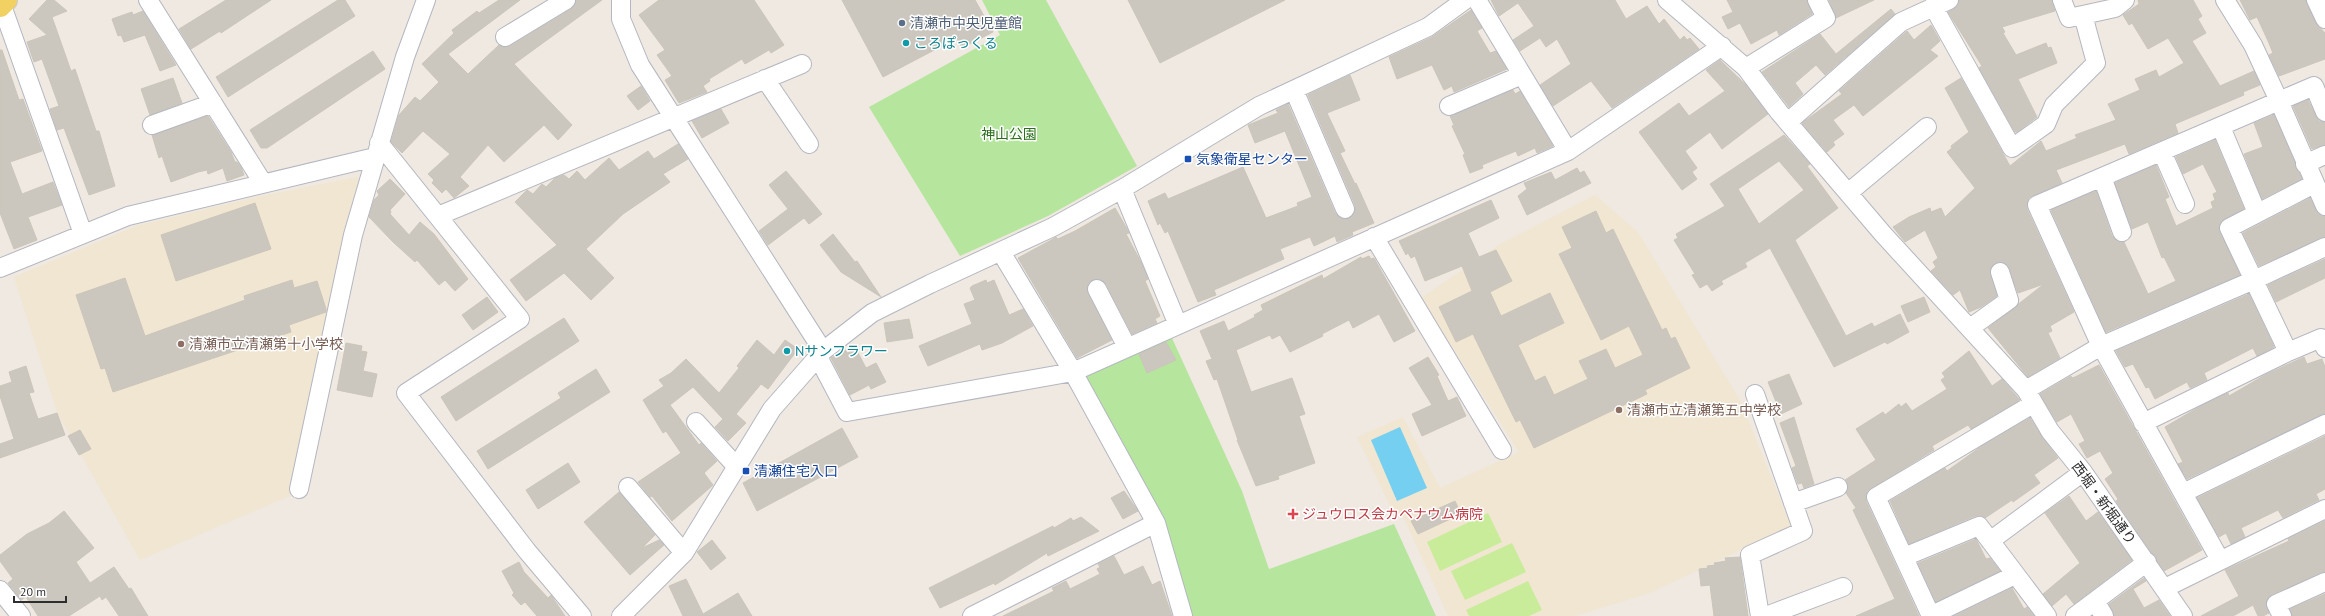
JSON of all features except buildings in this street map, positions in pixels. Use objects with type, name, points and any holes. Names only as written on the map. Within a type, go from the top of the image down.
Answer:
[{"type":"street","points":[[148,0],[263,183]]},
{"type":"street","points":[[506,37],[566,0]]},
{"type":"street","points":[[623,615],[684,554],[736,466],[772,409],[821,354],[872,313],[930,284],[1053,227],[1122,189],[1259,106],[1428,27],[1465,0]]},
{"type":"street","points":[[1477,0],[1568,151]]},
{"type":"street","name":"西堀・新堀通り","points":[[1667,0],[1746,68],[1788,122],[1882,234],[1970,328],[2030,397],[2050,431],[2083,472],[2147,562],[2183,616]]},
{"type":"street","points":[[1746,68],[1826,18],[1817,0]]},
{"type":"street","points":[[2062,0],[2069,18],[2115,8],[2125,0]]},
{"type":"street","points":[[2316,0],[2325,18]]},
{"type":"street","points":[[299,489],[353,235],[405,57],[427,1]]},
{"type":"street","points":[[619,1],[621,19],[640,65],[821,354],[847,412],[1073,372],[1126,347],[1568,151],[1722,46]]},
{"type":"street","points":[[2229,1],[2279,101],[2305,164],[2325,206]]},
{"type":"street","points":[[2,2],[83,234]]},
{"type":"street","points":[[1788,122],[1901,22],[1941,3],[2012,148],[2046,124],[2054,105],[2096,63],[2083,15]]},
{"type":"street","points":[[438,216],[673,116],[802,64]]},
{"type":"street","points":[[1449,106],[1522,75]]},
{"type":"street","points":[[764,79],[809,144]]},
{"type":"street","points":[[2220,560],[2101,346],[2037,205],[2314,86],[2325,112]]},
{"type":"street","points":[[1294,90],[1345,209]]},
{"type":"street","points":[[152,125],[213,104]]},
{"type":"street","points":[[2221,127],[2257,213]]},
{"type":"street","points":[[1848,192],[1909,151],[1927,128]]},
{"type":"street","points":[[0,268],[128,216],[263,183],[377,150]]},
{"type":"street","points":[[377,150],[438,216],[520,318],[406,392],[527,552],[582,616]]},
{"type":"street","points":[[2162,152],[2185,204]]},
{"type":"street","points":[[2305,164],[2325,155]]},
{"type":"street","points":[[2102,178],[2122,232]]},
{"type":"street","points":[[2288,352],[2229,228],[2314,184]]},
{"type":"street","points":[[1122,189],[1178,325]]},
{"type":"street","points":[[1374,237],[1502,450]]},
{"type":"street","points":[[2015,575],[1931,616],[1876,497],[2030,397],[2101,346],[2254,280],[2325,247]]},
{"type":"street","points":[[1001,252],[1073,372],[1156,523],[1183,616]]},
{"type":"street","points":[[1970,328],[2009,300],[2000,272]]},
{"type":"street","points":[[1097,289],[1126,347]]},
{"type":"street","points":[[2144,423],[2288,352],[2321,338],[2325,348]]},
{"type":"street","points":[[1755,394],[1803,531],[1750,555],[1760,616]]},
{"type":"street","points":[[696,422],[736,466]]},
{"type":"street","points":[[2183,493],[2325,424]]},
{"type":"street","points":[[1990,541],[2083,472]]},
{"type":"street","points":[[628,487],[684,554]]},
{"type":"street","points":[[1793,503],[1838,487]]},
{"type":"street","points":[[2165,588],[2325,509]]},
{"type":"street","points":[[972,616],[1156,523]]},
{"type":"street","points":[[1904,557],[1979,526],[2047,616]]},
{"type":"street","points":[[2075,616],[2147,562]]},
{"type":"street","points":[[2282,616],[2276,604],[2325,582]]},
{"type":"street","points":[[1766,616],[1843,587]]},
{"type":"street","points":[[0,590],[21,616]]},
{"type":"street","points":[[2095,601],[2104,616]]},
{"type":"shaded area","name":"清瀬市立清瀬第十小学校","points":[[357,177],[364,184],[290,496],[140,560],[57,412],[14,277],[136,226],[252,198]]},
{"type":"shaded area","name":"清瀬市立清瀬第五中学校","points":[[1595,195],[1638,232],[1741,402],[1791,526],[1650,593],[1575,616],[1448,616],[1402,514],[1395,516],[1357,437],[1403,417],[1440,488],[1519,452],[1421,298],[1502,243]]},
{"type":"green space","name":"神山公園","points":[[982,0],[1046,0],[1137,166],[1048,216],[960,256],[869,107],[1000,35]]},
{"type":"green space","points":[[1171,336],[1242,491],[1269,569],[1394,524],[1436,616],[1189,616],[1080,375]]},
{"type":"green space","points":[[1488,513],[1502,542],[1440,571],[1427,542]]},
{"type":"green space","points":[[1512,543],[1526,572],[1465,600],[1451,571]]},
{"type":"green space","points":[[1528,581],[1542,610],[1529,616],[1469,616],[1466,610]]},
{"type":"water","points":[[1400,427],[1427,488],[1397,501],[1371,440]]},
{"type":"place","name":"清瀬市中央児童館","points":[[902,23]]},
{"type":"place","name":"ころぽっくる","points":[[906,43]]},
{"type":"place","name":"気象衛星センター","points":[[1188,159]]},
{"type":"place","name":"清瀬市立清瀬第十小学校","points":[[181,344]]},
{"type":"place","name":"Nサンフラワー","points":[[787,351]]},
{"type":"place","name":"清瀬市立清瀬第五中学校","points":[[1619,410]]},
{"type":"place","name":"清瀬住宅入口","points":[[746,471]]},
{"type":"place","name":"ジュウロス会カペナウム病院","points":[[1293,514]]}]
